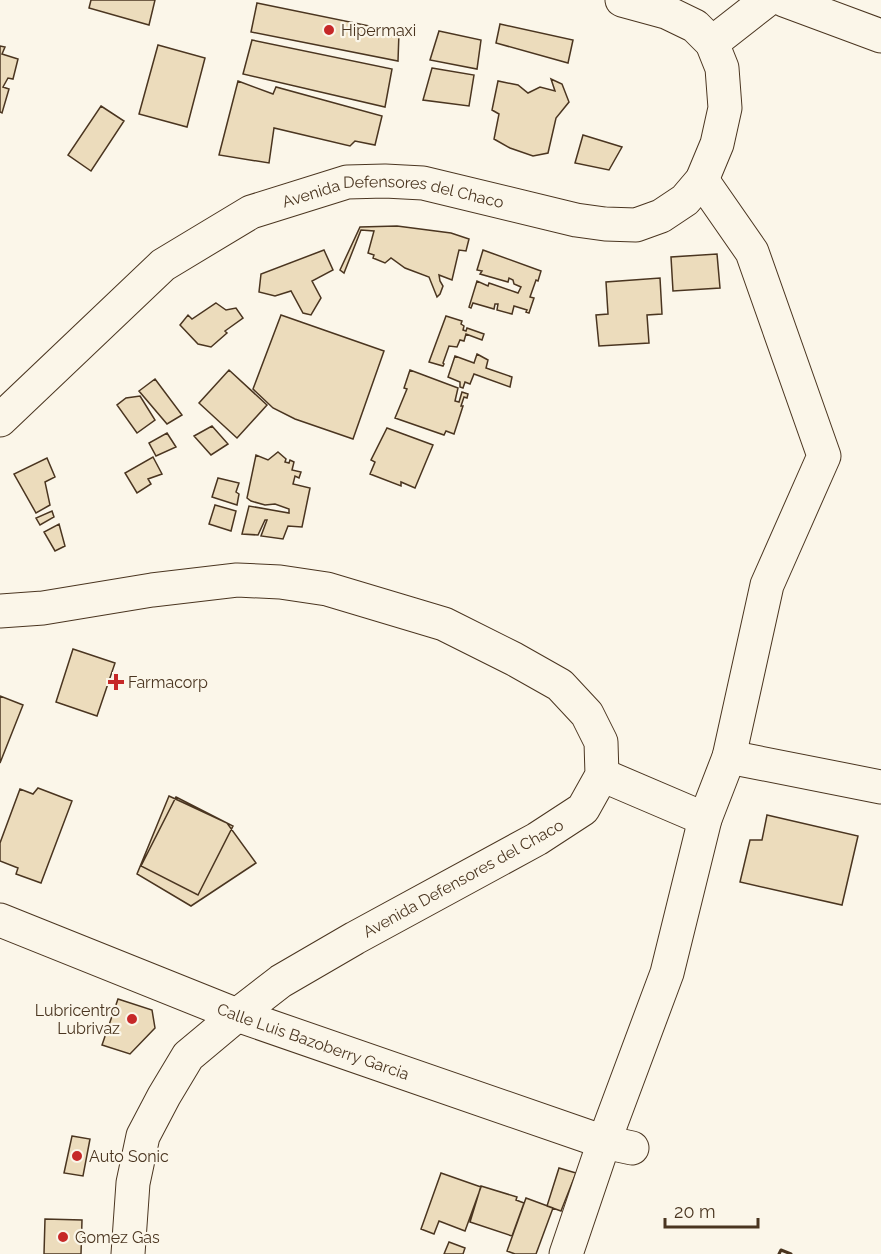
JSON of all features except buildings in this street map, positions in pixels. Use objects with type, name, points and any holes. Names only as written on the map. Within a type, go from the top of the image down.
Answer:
[{"type":"main road","points":[[622,0],[666,12],[694,26],[712,43],[767,0]]},
{"type":"main road","points":[[784,0],[881,36]]},
{"type":"main road","name":"Avenida Defensores del Chaco","points":[[0,420],[163,264],[250,212],[347,182],[423,183],[576,220],[605,224],[636,225],[661,216],[685,200],[702,180],[717,144],[725,108],[722,68],[712,43]]},
{"type":"main road","points":[[566,1254],[618,1145],[667,974],[705,819],[729,757],[767,585],[824,456],[752,252],[702,180]]},
{"type":"main road","points":[[0,611],[43,608],[152,590],[237,580],[280,582],[327,589],[444,624],[514,659],[560,686],[587,714],[601,742],[602,775],[705,819]]},
{"type":"main road","points":[[729,757],[881,787]]},
{"type":"main road","name":"Avenida Defensores del Chaco","points":[[128,1254],[133,1183],[143,1136],[188,1056],[281,981],[537,839],[583,809],[602,775]]},
{"type":"main road","name":"Calle Luis Bazoberry Garcia","points":[[0,921],[237,1015],[618,1145]]},
{"type":"wall","points":[[779,1254],[781,1250],[791,1254]]},
{"type":"place","name":"Hipermaxi","points":[[329,30]]},
{"type":"place","name":"Farmacorp","points":[[116,682]]},
{"type":"place","name":"Lubricentro Lubrivaz","points":[[132,1019]]},
{"type":"place","name":"Auto Sonic","points":[[77,1156]]},
{"type":"place","name":"Gomez Gas","points":[[63,1237]]}]
